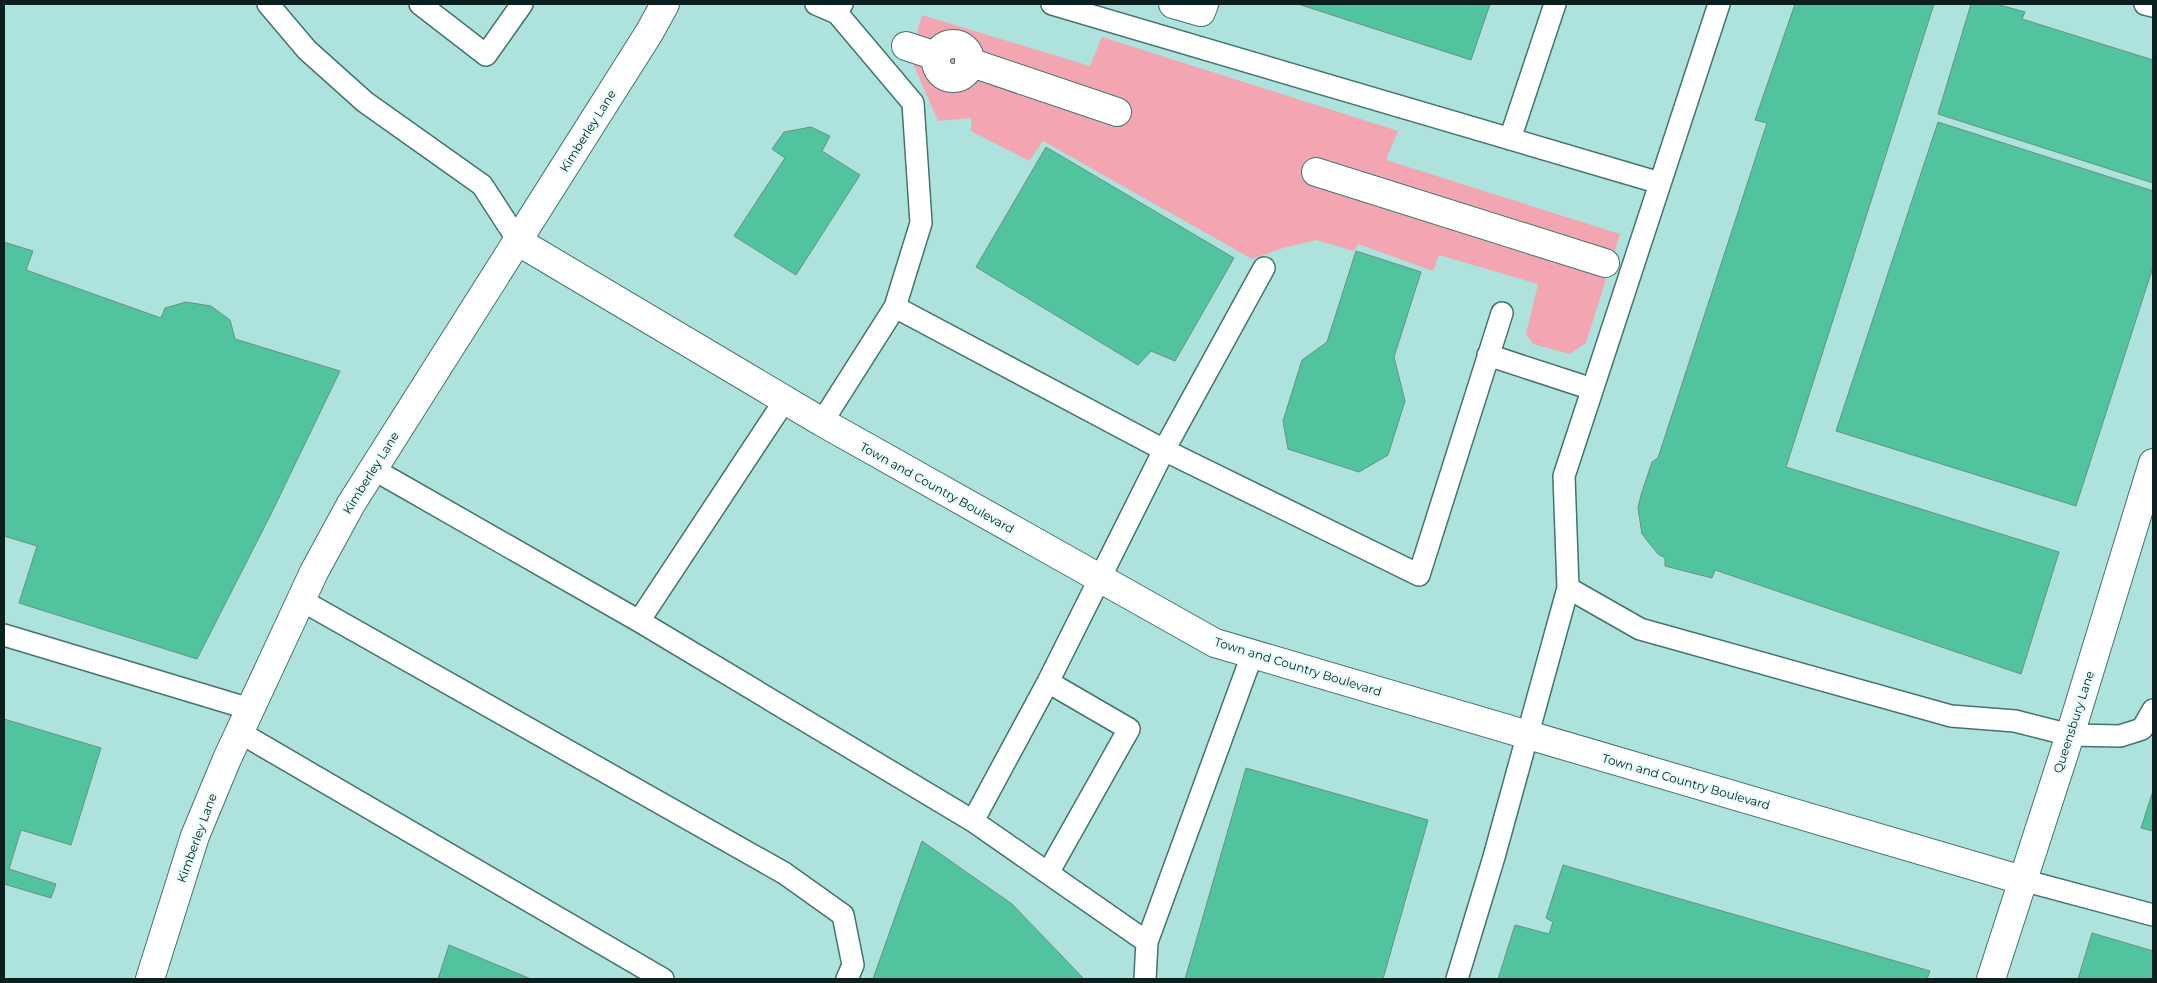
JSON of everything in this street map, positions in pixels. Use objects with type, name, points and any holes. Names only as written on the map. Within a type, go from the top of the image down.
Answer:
[{"type":"street","name":"Kimberley Lane","points":[[150,979],[195,836],[245,720],[301,600],[351,504],[519,242],[665,4]]},
{"type":"street","points":[[1173,4],[1201,12],[1204,4]]},
{"type":"street","points":[[906,46],[936,56],[937,67],[940,72],[950,78],[956,78],[966,72],[969,62],[1117,112]]},
{"type":"street","points":[[1316,172],[1606,263]]},
{"type":"street","name":"Town and Country Boulevard","points":[[519,242],[822,422],[1215,643],[2022,880]]},
{"type":"street","name":"Queensbury Lane","points":[[1991,979],[2148,499],[2153,464]]},
{"type":"lane","points":[[268,4],[307,50],[365,102],[482,184],[519,242]]},
{"type":"lane","points":[[420,4],[486,55],[522,4]]},
{"type":"lane","points":[[816,4],[840,8],[912,103],[921,223],[895,307],[822,422]]},
{"type":"lane","points":[[1052,4],[1660,183]]},
{"type":"lane","points":[[1510,139],[1556,4]]},
{"type":"lane","points":[[1457,979],[1528,736],[1568,588],[1564,476],[1719,4]]},
{"type":"lane","points":[[2145,4],[2153,6]]},
{"type":"lane","points":[[973,821],[1048,682],[1164,450],[1264,268]]},
{"type":"lane","points":[[895,307],[1164,450],[1420,575],[1502,313]]},
{"type":"lane","points":[[1488,355],[1592,390]]},
{"type":"lane","points":[[639,621],[785,400]]},
{"type":"lane","points":[[373,469],[639,621],[973,821],[1148,942]]},
{"type":"lane","points":[[1568,588],[1640,629],[1951,716],[2015,720],[2070,735],[2120,736],[2142,729],[2153,710]]},
{"type":"lane","points":[[301,600],[784,874],[843,915],[853,965],[847,979]]},
{"type":"lane","points":[[4,635],[245,720],[638,973],[663,979]]},
{"type":"lane","points":[[1145,979],[1148,942],[1252,655]]},
{"type":"lane","points":[[1048,682],[1129,729],[1048,873]]},
{"type":"lane","name":"Town and Country Boulevard","points":[[2022,880],[2153,915]]},
{"type":"shaded area","points":[[922,15],[1090,66],[1102,37],[1398,131],[1386,160],[1620,234],[1586,343],[1570,354],[1533,344],[1526,334],[1538,284],[1439,255],[1433,271],[1358,244],[1354,251],[1316,240],[1283,248],[1252,259],[1043,141],[1029,161],[971,131],[971,118],[938,121],[910,57]]},
{"type":"building","points":[[1298,4],[1490,4],[1471,60]]},
{"type":"building","points":[[1795,4],[1934,4],[1786,467],[2059,552],[2021,674],[1715,570],[1712,578],[1665,566],[1665,558],[1658,554],[1642,534],[1638,508],[1641,495],[1652,462],[1658,458],[1767,123],[1755,120]]},
{"type":"building","points":[[1971,4],[1996,4],[2025,12],[2022,19],[2153,60],[2153,183],[1938,114]]},
{"type":"building","points":[[1938,122],[2153,191],[2153,267],[2076,506],[1836,431]]},
{"type":"building","points":[[811,127],[830,136],[822,151],[860,175],[796,275],[734,236],[785,158],[772,149],[784,132]]},
{"type":"building","points":[[1046,147],[1234,258],[1175,361],[1151,351],[1138,365],[976,267]]},
{"type":"building","points":[[4,242],[33,251],[26,270],[161,318],[165,308],[186,302],[211,306],[230,320],[235,339],[340,371],[271,514],[197,659],[19,603],[37,546],[4,536]]},
{"type":"building","points":[[1356,251],[1421,272],[1394,357],[1405,401],[1388,455],[1359,472],[1288,449],[1283,421],[1302,360],[1327,342]]},
{"type":"building","points":[[4,719],[101,748],[71,845],[21,830],[9,869],[56,884],[51,898],[4,884]]},
{"type":"building","points":[[1246,768],[1428,820],[1383,979],[1185,979]]},
{"type":"building","points":[[2153,791],[2153,831],[2141,828]]},
{"type":"building","points":[[922,841],[1012,904],[1084,979],[873,979]]},
{"type":"building","points":[[1563,865],[1930,971],[1927,979],[1498,979],[1515,925],[1549,934],[1553,922],[1546,918]]},
{"type":"building","points":[[2092,933],[2153,951],[2153,979],[2078,979]]},
{"type":"building","points":[[449,945],[531,979],[438,979]]}]
